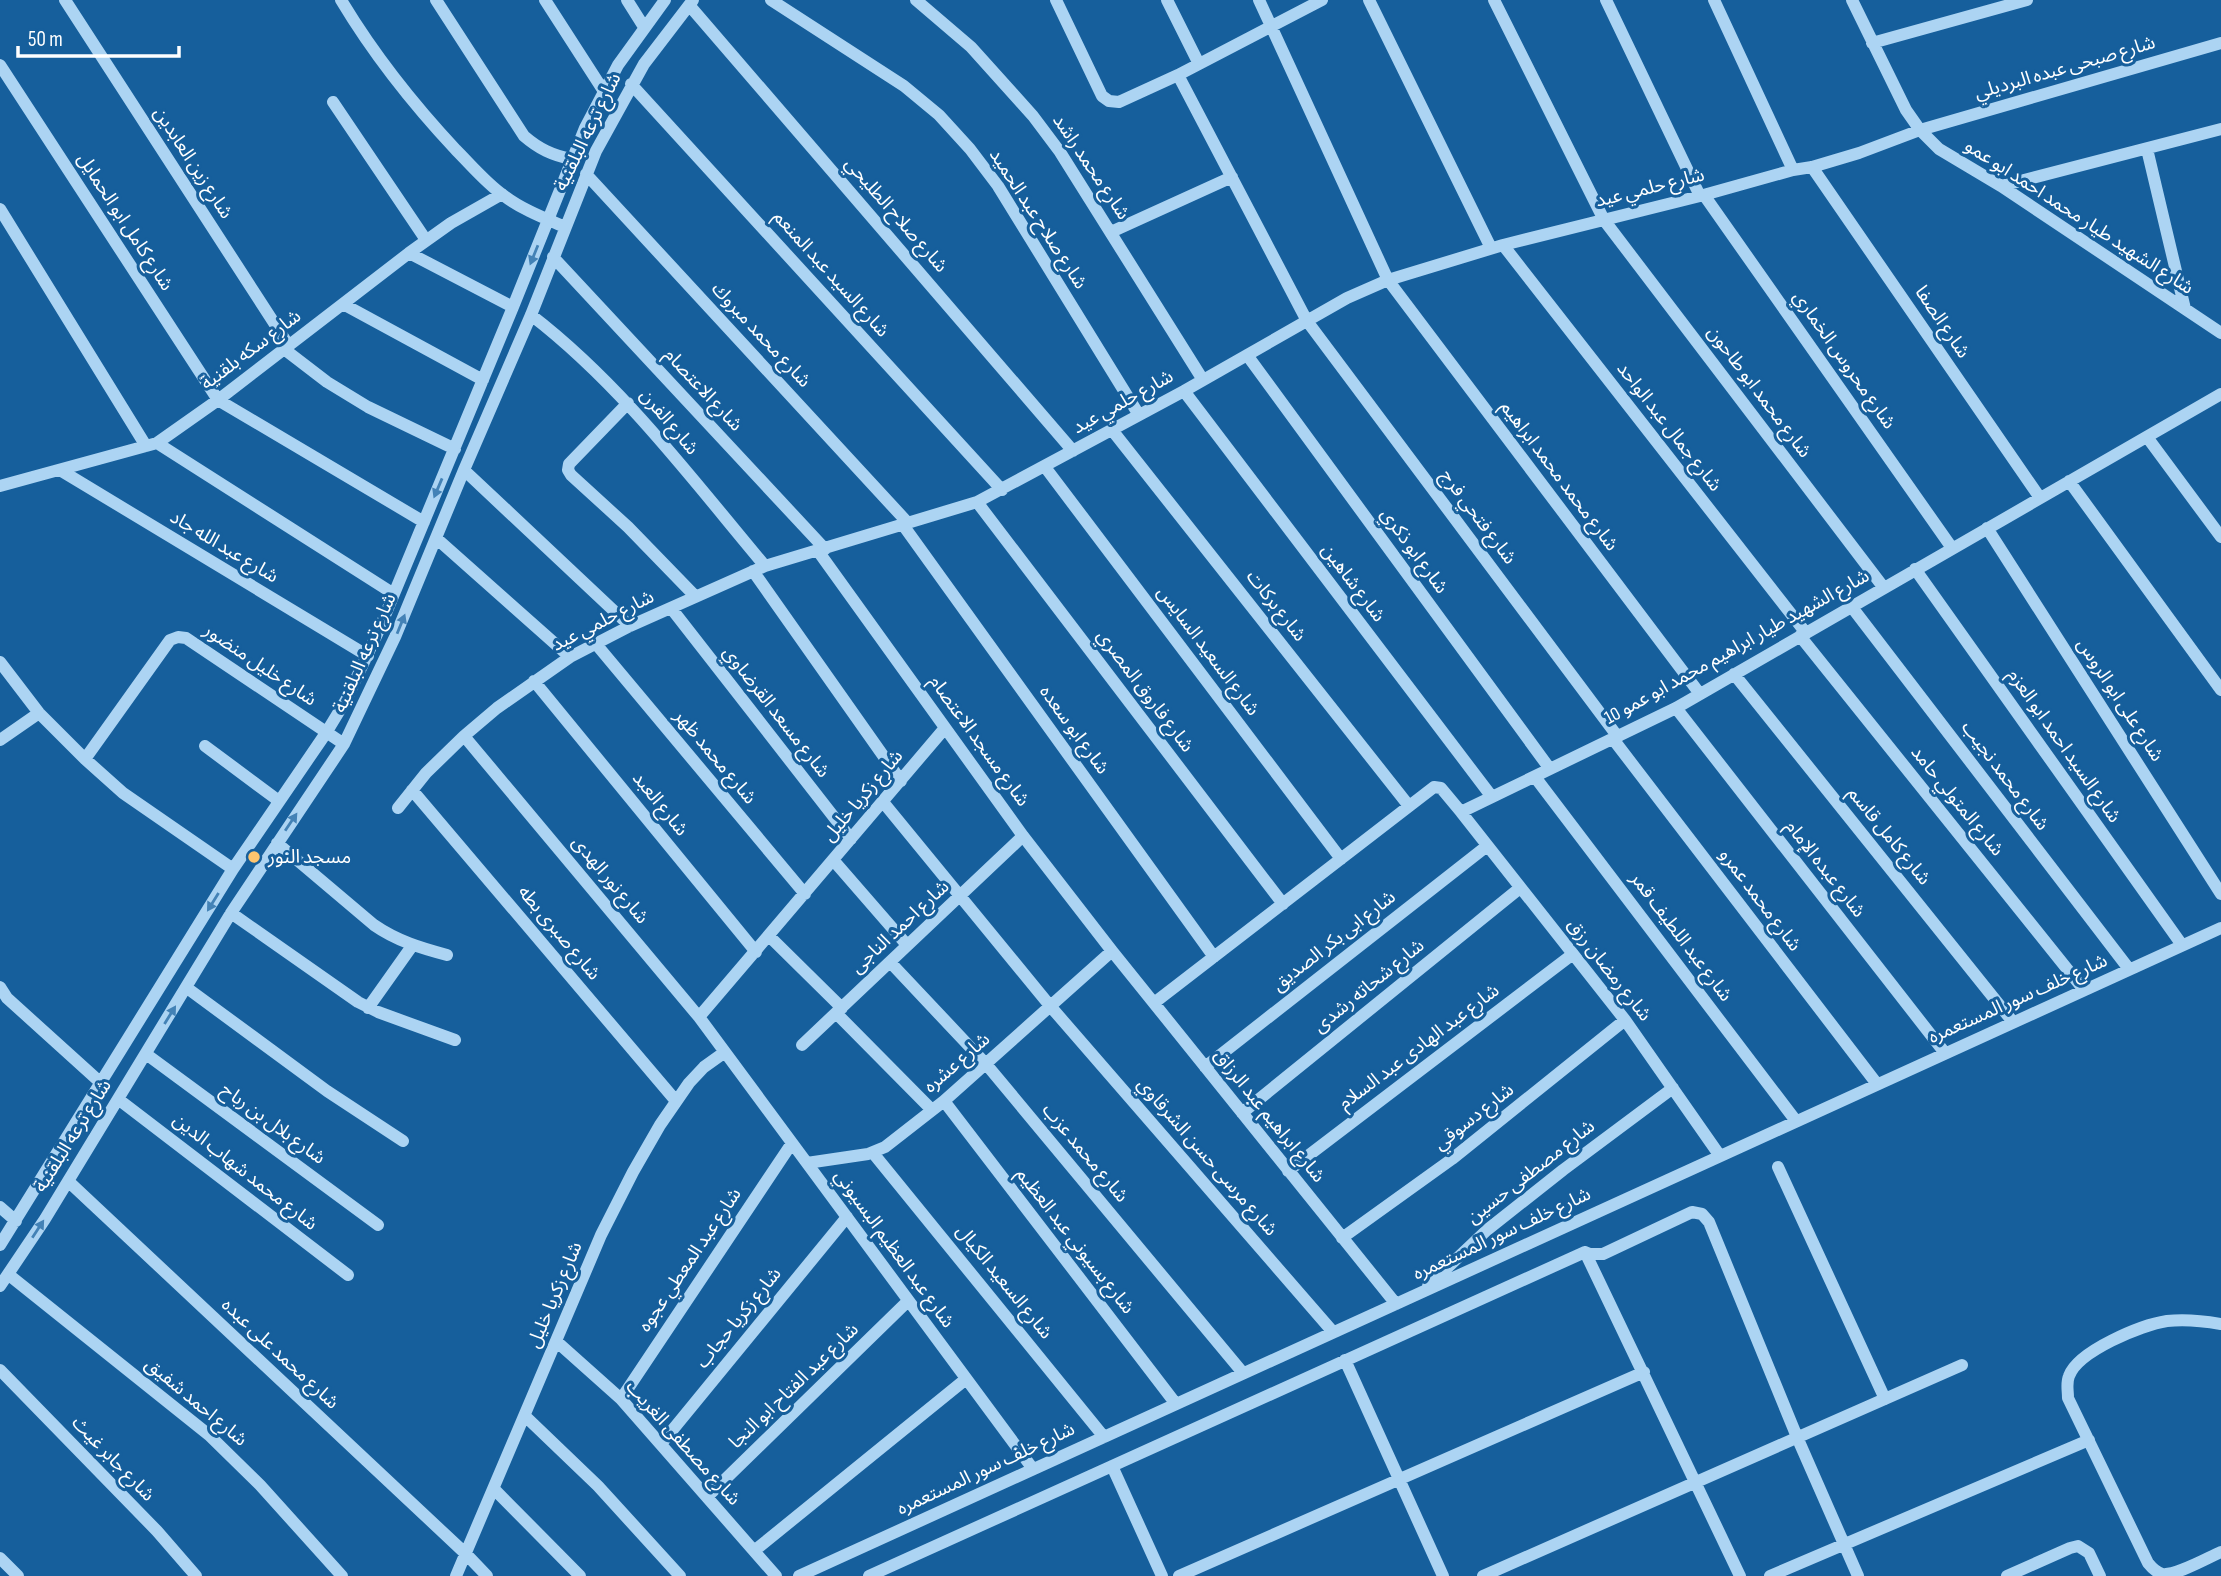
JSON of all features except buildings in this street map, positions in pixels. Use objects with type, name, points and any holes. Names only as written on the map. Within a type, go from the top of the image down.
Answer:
[{"type":"street","name":"شارع زين العابدين","points":[[65,0],[286,348],[327,382],[368,407],[455,449]]},
{"type":"street","points":[[341,0],[401,88],[427,119],[502,194],[565,227]]},
{"type":"street","points":[[436,0],[524,136],[538,148],[554,156],[571,159]]},
{"type":"street","points":[[545,0],[603,90]]},
{"type":"street","points":[[627,0],[644,27]]},
{"type":"street","name":"شارع ترعه البلقنية","points":[[0,1245],[233,869],[326,733],[368,656],[513,307],[571,159],[603,90],[665,0]]},
{"type":"street","name":"شارع صلاح عبد الحميد","points":[[771,0],[904,86],[939,115],[970,149],[998,186],[1139,415]]},
{"type":"street","name":"شارع محمد راشد","points":[[916,0],[971,47],[1018,98],[1060,152],[1203,380]]},
{"type":"street","points":[[1056,0],[1102,96],[1109,101],[1119,102],[1178,75],[1322,0]]},
{"type":"street","points":[[1167,0],[1199,64]]},
{"type":"street","name":"شارع محمد محمد ابراهيم","points":[[1259,0],[1388,281],[1700,694]]},
{"type":"street","name":"شارع جمال عبد الواحد","points":[[1369,0],[1497,247],[1802,634]]},
{"type":"street","name":"شارع محمد ابو طاحون","points":[[1494,0],[1604,220],[1884,588]]},
{"type":"street","name":"شارع محروس الخماري","points":[[1606,0],[1702,195],[1952,548]]},
{"type":"street","points":[[1714,0],[1793,170]]},
{"type":"street","name":"شارع الشهيد طيار محمد احمد ابو عمو","points":[[1852,0],[1895,90],[1920,130],[1939,149],[2221,333]]},
{"type":"street","points":[[1872,43],[2027,0]]},
{"type":"street","name":"شارع ترعه البلقنية","points":[[0,1286],[68,1181],[231,913],[344,744],[379,673],[531,315],[586,174],[631,84],[691,2]]},
{"type":"street","name":"شارع صلاح الطليحي","points":[[691,2],[1073,451]]},
{"type":"street","name":"شارع صبحى عبده البرديلي","points":[[1920,130],[2221,43]]},
{"type":"street","name":"شارع كامل ابو الحمايل","points":[[0,65],[218,400]]},
{"type":"street","name":"شارع فتحي فرج","points":[[1178,75],[1307,321],[1615,738]]},
{"type":"street","name":"شارع السيد عبد المنعم","points":[[631,84],[1002,490]]},
{"type":"street","points":[[333,102],[426,240]]},
{"type":"street","points":[[2001,187],[2221,129]]},
{"type":"street","name":"شارع حلمي عيد","points":[[398,808],[440,758],[464,736],[534,681],[570,657],[630,626],[765,566],[977,502],[1184,391],[1347,298],[1388,281],[1497,247],[1812,167],[1920,130]]},
{"type":"street","points":[[2147,149],[2185,309]]},
{"type":"street","name":"شارع الصفا","points":[[1812,167],[2040,498]]},
{"type":"street","name":"شارع محمد مبروك","points":[[586,174],[905,524]]},
{"type":"street","points":[[1111,232],[1232,177]]},
{"type":"street","name":"شارع سكه بلقنية","points":[[0,486],[151,445],[218,400],[426,240],[476,207],[502,194]]},
{"type":"street","points":[[0,209],[151,445],[394,594]]},
{"type":"street","points":[[409,253],[513,307]]},
{"type":"street","name":"شارع الاعتصام","points":[[553,257],[821,550]]},
{"type":"street","points":[[343,304],[483,380]]},
{"type":"street","name":"شارع الفرن","points":[[531,315],[566,342],[628,403],[765,566]]},
{"type":"street","name":"شارع ابو ذكري","points":[[1247,355],[1550,769]]},
{"type":"street","name":"شارع شاهين","points":[[1184,391],[1492,797]]},
{"type":"street","name":"شارع الشهيد طيار ابراهيم محمد ابو عمو 10","points":[[1461,812],[1676,708],[2221,394]]},
{"type":"street","points":[[218,400],[424,522]]},
{"type":"street","points":[[628,403],[569,464],[568,470],[695,596]]},
{"type":"street","name":"شارع بركات","points":[[1112,430],[1409,806]]},
{"type":"street","points":[[2147,437],[2216,522],[2221,537]]},
{"type":"street","name":"شارع السعيد السايس","points":[[1045,467],[1341,859]]},
{"type":"street","name":"شارع عبد الله جاد","points":[[60,470],[368,656]]},
{"type":"street","points":[[464,470],[630,626]]},
{"type":"street","points":[[2069,481],[2221,690]]},
{"type":"street","name":"شارع فاروق المصري","points":[[977,502],[1283,904]]},
{"type":"street","name":"شارع ابو سعده","points":[[905,524],[1214,957]]},
{"type":"street","name":"شارع على ابو الروس","points":[[1987,528],[2221,894]]},
{"type":"street","points":[[436,538],[570,657]]},
{"type":"street","name":"شارع مسجد الاعتصام","points":[[821,550],[1023,836],[1112,951]]},
{"type":"street","name":"شارع السيد احمد ابو العزم","points":[[1915,569],[2182,945]]},
{"type":"street","points":[[753,571],[901,781]]},
{"type":"street","name":"شارع محمد نجيب","points":[[1851,606],[2129,970]]},
{"type":"street","name":"شارع مسعد القرضاوي","points":[[671,608],[851,839]]},
{"type":"street","name":"شارع المتولي حامد","points":[[1802,634],[2084,990]]},
{"type":"street","name":"شارع خليل منضور","points":[[85,759],[170,640],[178,637],[186,638],[344,744]]},
{"type":"street","name":"شارع محمد ظهر","points":[[596,644],[805,894]]},
{"type":"street","points":[[0,662],[39,713],[123,793],[233,869]]},
{"type":"street","name":"شارع كامل قاسم","points":[[1734,674],[2013,1022]]},
{"type":"street","name":"شارع العبد","points":[[534,681],[756,952]]},
{"type":"street","name":"شارع عبده الإمام","points":[[1676,708],[1945,1053]]},
{"type":"street","points":[[0,740],[39,713]]},
{"type":"street","name":"شارع زكريا خليل","points":[[699,1017],[945,728]]},
{"type":"street","name":"شارع نور الهدى","points":[[464,736],[699,1017],[725,1052]]},
{"type":"street","name":"شارع محمد عمرو","points":[[1615,738],[1877,1084]]},
{"type":"street","points":[[205,746],[279,801]]},
{"type":"street","name":"شارع عبد اللطيف قمر","points":[[1535,776],[1796,1121]]},
{"type":"street","points":[[1154,1003],[1434,788],[1438,787],[1461,812]]},
{"type":"street","name":"شارع صبرى بطه","points":[[412,790],[676,1101]]},
{"type":"street","name":"شارع مرسى حسن الشرقاوي","points":[[883,802],[1051,1007],[1333,1332]]},
{"type":"street","name":"شارع رمضان رزق","points":[[1461,812],[1625,1020],[1720,1156]]},
{"type":"street","name":"شارع احمد الناجى","points":[[802,1045],[1023,836]]},
{"type":"street","points":[[277,843],[390,936],[412,946],[447,955]]},
{"type":"street","name":"شارع ابى بكر الصديق","points":[[1205,1067],[1487,846]]},
{"type":"street","points":[[834,860],[908,946]]},
{"type":"street","name":"شارع شحاته رشدى","points":[[1242,1113],[1520,888]]},
{"type":"street","points":[[231,913],[368,1008],[455,1040]]},
{"type":"street","name":"شارع خلف سور المستعمره","points":[[799,1576],[2221,928]]},
{"type":"street","points":[[769,936],[932,1110]]},
{"type":"street","points":[[368,1008],[412,946]]},
{"type":"street","name":"شارع ابراهيم عبد الرزاق","points":[[1112,951],[1396,1304]]},
{"type":"street","name":"شارع عشره","points":[[807,1163],[873,1153],[890,1143],[944,1101],[1112,951]]},
{"type":"street","name":"شارع عبد الهادى عبد السلام","points":[[1288,1171],[1573,954]]},
{"type":"street","name":"شارع محمد عزب","points":[[890,962],[986,1064],[1243,1373]]},
{"type":"street","points":[[0,988],[7,998],[101,1083]]},
{"type":"street","points":[[187,988],[327,1091],[403,1141]]},
{"type":"street","name":"شارع دسوقي","points":[[1342,1238],[1452,1159],[1625,1020]]},
{"type":"street","name":"شارع زكريا خليل","points":[[456,1576],[617,1203],[676,1101],[704,1068],[725,1052]]},
{"type":"street","name":"شارع عبد العظيم البسيوني","points":[[725,1052],[1033,1469]]},
{"type":"street","name":"شارع بلال بن رباح","points":[[146,1054],[378,1224]]},
{"type":"street","name":"شارع مصطفى حسين","points":[[1420,1293],[1487,1230],[1673,1088]]},
{"type":"street","name":"شارع محمد شهاب الدين","points":[[118,1099],[348,1275]]},
{"type":"street","name":"شارع بسيوني عبد العظيم","points":[[944,1101],[1176,1404]]},
{"type":"street","name":"شارع عبد المعطي عجوه","points":[[621,1399],[792,1143]]},
{"type":"street","name":"شارع السعيد الكيال","points":[[873,1153],[1104,1437]]},
{"type":"street","points":[[1778,1167],[1885,1399]]},
{"type":"street","name":"شارع محمد على عبده","points":[[68,1181],[466,1554],[486,1576]]},
{"type":"street","points":[[0,1207],[16,1221]]},
{"type":"street","points":[[874,1575],[1584,1252],[1603,1254],[1692,1212],[1702,1214],[1706,1218],[1858,1576]]},
{"type":"street","name":"شارع زكريا حجاب","points":[[661,1444],[847,1217]]},
{"type":"street","points":[[1584,1252],[1740,1576]]},
{"type":"street","name":"شارع احمد شفيق","points":[[9,1275],[218,1443],[342,1576]]},
{"type":"street","name":"شارع عبد الفتاح ابو النجا","points":[[707,1497],[908,1301]]},
{"type":"street","points":[[2221,1324],[2170,1321],[2147,1325],[2104,1345],[2077,1364],[2070,1374],[2067,1386],[2068,1398],[2148,1563],[2163,1574],[2173,1574],[2221,1552]]},
{"type":"street","name":"شارع مصطفى الغريب","points":[[556,1341],[621,1399],[776,1576]]},
{"type":"street","points":[[1345,1360],[1443,1576]]},
{"type":"street","points":[[1483,1576],[1962,1365]]},
{"type":"street","name":"شارع جابر غيث","points":[[0,1370],[157,1531],[196,1576]]},
{"type":"street","points":[[1179,1576],[1643,1372]]},
{"type":"street","points":[[754,1551],[966,1379]]},
{"type":"street","points":[[524,1416],[598,1486],[680,1576]]},
{"type":"street","points":[[1770,1576],[2089,1440]]},
{"type":"street","points":[[1112,1466],[1162,1576]]},
{"type":"street","points":[[494,1489],[580,1576]]},
{"type":"street","points":[[2007,1576],[2078,1546],[2089,1553],[2100,1576]]},
{"type":"street","points":[[0,1558],[18,1576]]},
{"type":"place","name":"مسجد النور","points":[[254,857]]}]
